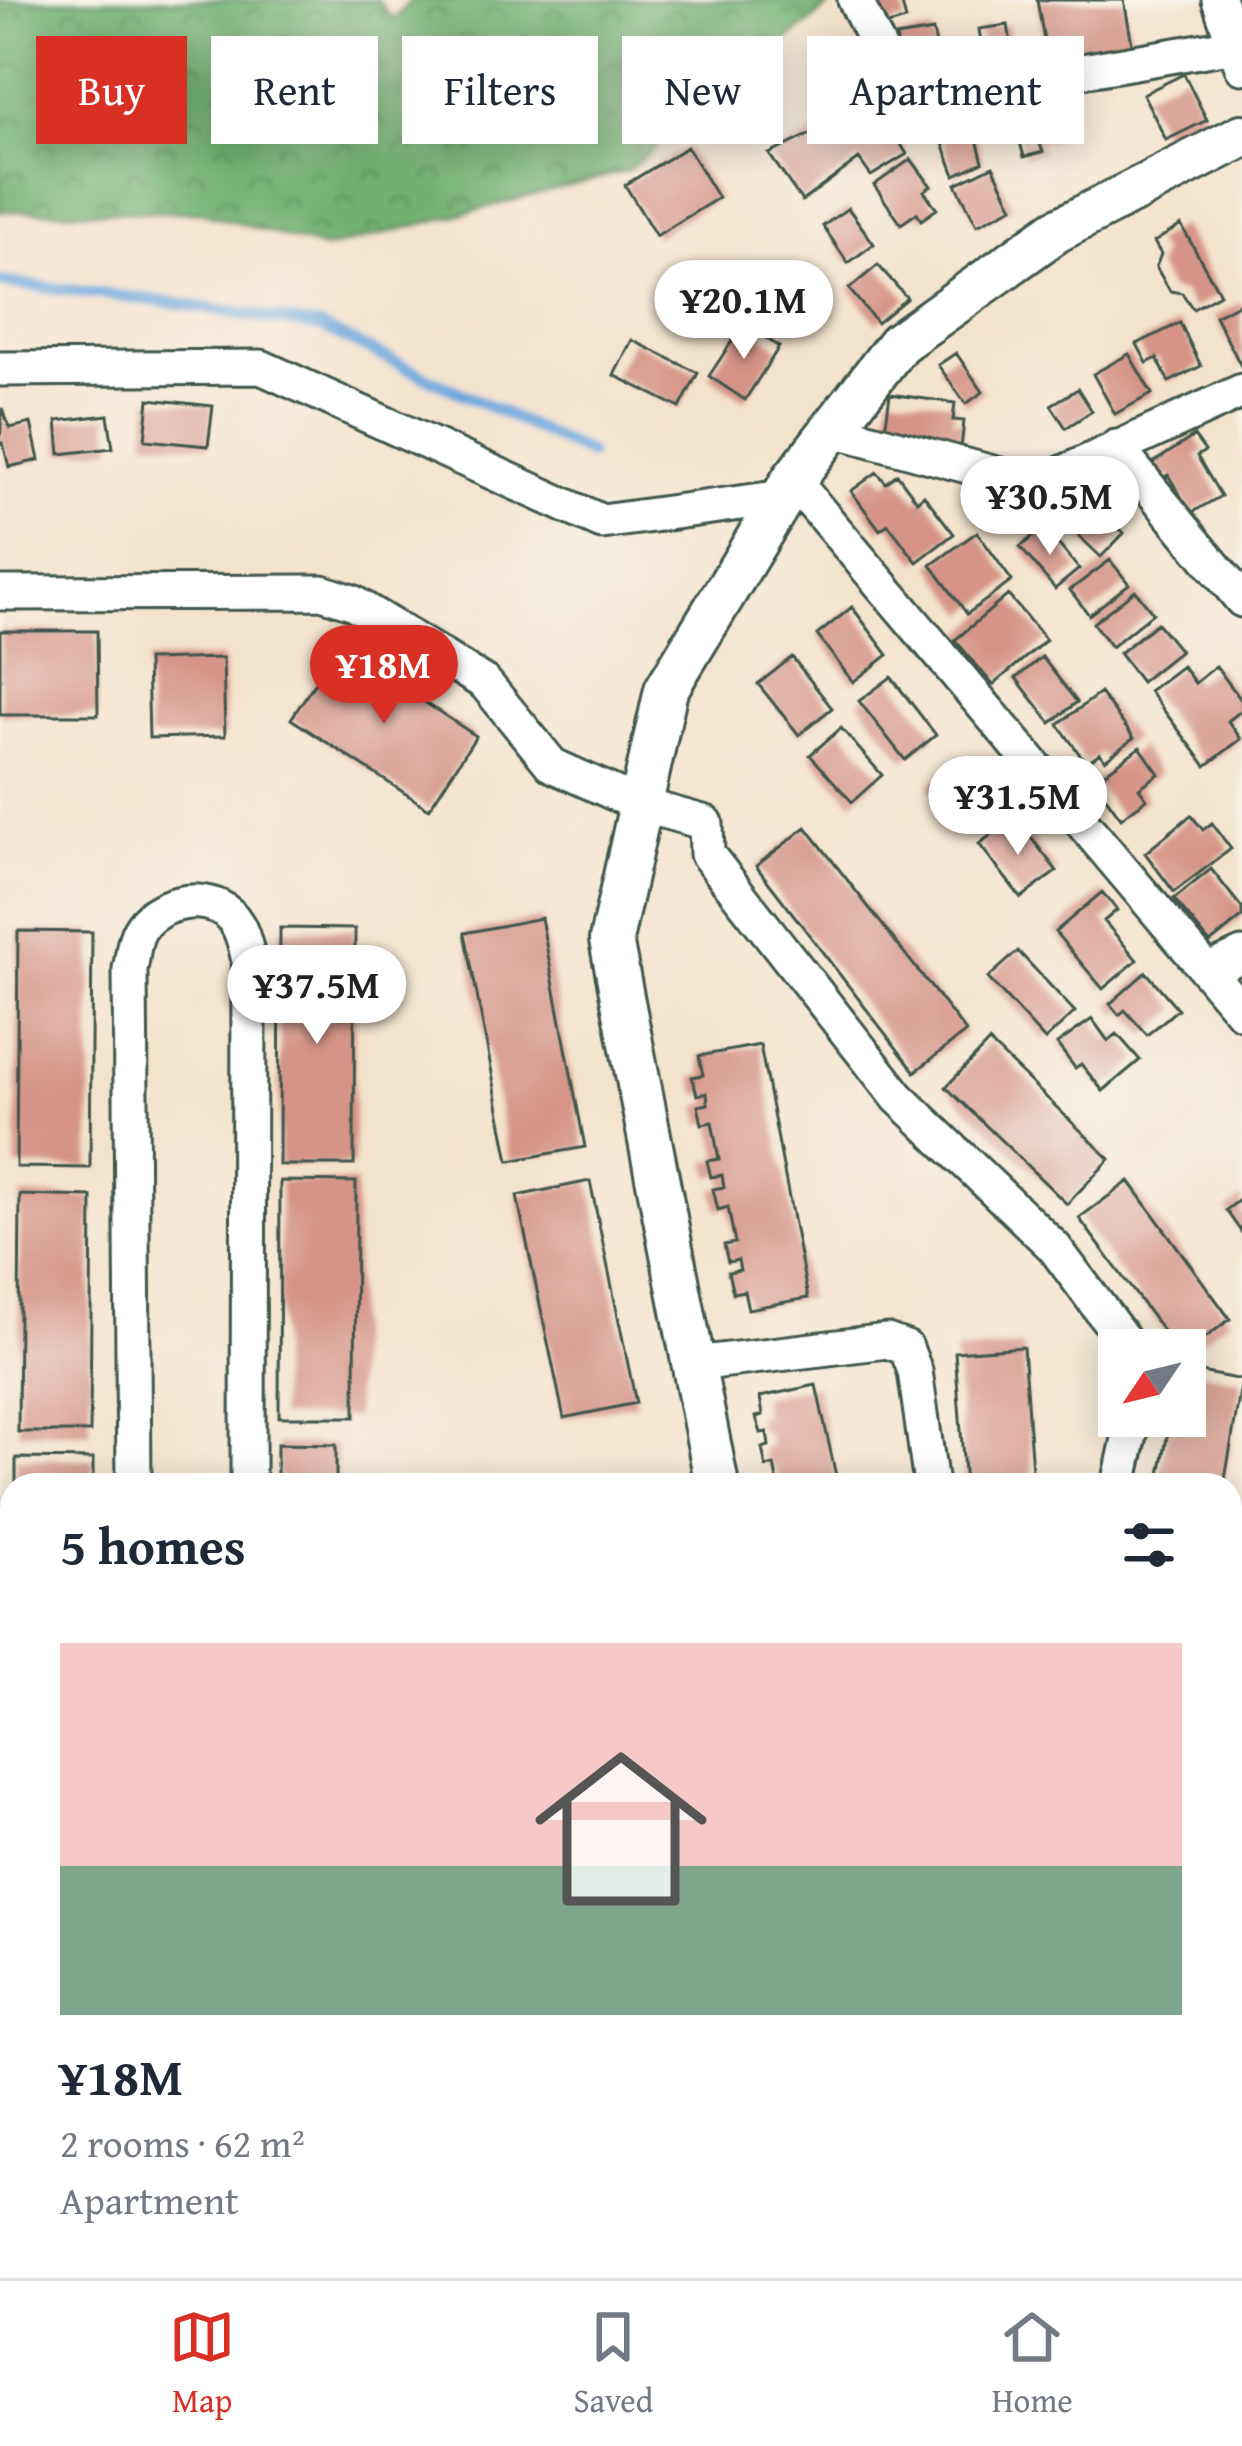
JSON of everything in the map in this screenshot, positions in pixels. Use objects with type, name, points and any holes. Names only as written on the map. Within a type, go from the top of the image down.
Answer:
[{"type":"street","points":[[855,0],[905,101],[1238,56],[1219,0]]},
{"type":"street","points":[[715,1473],[611,940],[666,690],[789,489],[899,343],[1056,230],[1242,136]]},
{"type":"street","points":[[0,369],[261,367],[602,522],[789,489]]},
{"type":"street","points":[[831,429],[1037,485],[1242,392]]},
{"type":"street","points":[[1116,447],[1240,594]]},
{"type":"street","points":[[789,489],[1242,1012]]},
{"type":"street","points":[[0,593],[322,592],[352,602],[485,683],[551,765],[638,804],[706,823],[707,854],[898,1097],[1054,1247],[1115,1329]]},
{"type":"street","points":[[134,1473],[130,969],[139,930],[164,908],[191,901],[224,910],[242,932],[249,961],[248,1473]]},
{"type":"street","points":[[1208,971],[1242,955]]},
{"type":"street","points":[[695,1364],[886,1341],[906,1348],[915,1372],[929,1473]]},
{"type":"street","points":[[1122,1473],[1129,1437]]},
{"type":"green space","points":[[0,0],[378,0],[393,20],[411,0],[825,0],[828,7],[783,44],[783,36],[622,36],[622,144],[660,144],[627,171],[325,249],[201,212],[0,211]]},
{"type":"building","points":[[860,0],[901,0],[906,20],[881,27]]},
{"type":"building","points":[[1037,0],[1124,0],[1133,49],[1084,57],[1084,36],[1043,36]]},
{"type":"building","points":[[1008,25],[1010,36],[980,36],[979,29]]},
{"type":"building","points":[[1184,74],[1207,120],[1166,140],[1143,94]]},
{"type":"building","points":[[807,136],[807,144],[901,144],[907,154],[871,176],[859,159],[802,201],[769,154]]},
{"type":"building","points":[[943,144],[978,144],[983,162],[955,175]]},
{"type":"building","points":[[1020,144],[1040,144],[1043,152],[1024,157]]},
{"type":"building","points":[[687,147],[718,198],[656,236],[625,185]]},
{"type":"building","points":[[911,159],[931,186],[924,191],[937,209],[921,220],[917,213],[901,224],[874,185]]},
{"type":"building","points":[[993,166],[1013,207],[977,225],[956,184]]},
{"type":"building","points":[[848,208],[874,244],[848,263],[823,226]]},
{"type":"building","points":[[1181,225],[1220,294],[1193,309],[1182,293],[1170,291],[1156,267],[1161,254],[1154,242]]},
{"type":"building","points":[[878,265],[907,298],[877,323],[849,289]]},
{"type":"building","points":[[1242,302],[1242,368],[1215,316]]},
{"type":"building","points":[[744,323],[779,347],[745,400],[709,376]]},
{"type":"building","points":[[1180,323],[1201,366],[1169,382],[1157,358],[1147,363],[1137,344]]},
{"type":"building","points":[[632,340],[698,373],[680,408],[614,375]]},
{"type":"building","points":[[956,353],[983,392],[966,404],[938,365]]},
{"type":"building","points":[[1129,354],[1152,394],[1115,414],[1093,374]]},
{"type":"building","points":[[1078,389],[1092,411],[1066,428],[1051,405]]},
{"type":"building","points":[[890,394],[955,403],[953,420],[964,421],[961,449],[884,438]]},
{"type":"building","points":[[149,399],[213,406],[208,446],[145,440]]},
{"type":"building","points":[[2,408],[10,428],[31,423],[39,460],[9,467],[0,444]]},
{"type":"building","points":[[108,415],[113,448],[60,454],[57,421]]},
{"type":"building","points":[[1194,436],[1205,451],[1197,456],[1221,496],[1191,513],[1168,475],[1160,480],[1150,465]]},
{"type":"building","points":[[877,472],[886,483],[897,474],[917,501],[924,495],[954,534],[917,562],[888,524],[880,530],[851,491]]},
{"type":"building","points":[[1084,496],[1124,533],[1101,557],[1062,520]]},
{"type":"building","points":[[1044,527],[1079,569],[1055,589],[1020,547]]},
{"type":"building","points":[[977,532],[1012,581],[967,614],[931,565]]},
{"type":"building","points":[[1110,560],[1129,584],[1089,615],[1070,590]]},
{"type":"building","points":[[1135,590],[1153,613],[1111,647],[1093,623]]},
{"type":"building","points":[[1008,595],[1046,640],[993,685],[955,640]]},
{"type":"building","points":[[852,607],[888,655],[853,682],[817,635]]},
{"type":"building","points":[[1157,623],[1180,651],[1141,682],[1119,653]]},
{"type":"building","points":[[0,631],[97,631],[98,715],[0,715]]},
{"type":"building","points":[[339,646],[476,736],[429,809],[291,719]]},
{"type":"building","points":[[792,657],[832,708],[799,735],[758,684]]},
{"type":"building","points":[[1042,657],[1077,702],[1051,723],[1016,678]]},
{"type":"building","points":[[223,658],[225,736],[149,738],[147,660]]},
{"type":"building","points":[[1182,666],[1195,683],[1216,666],[1242,701],[1242,710],[1228,721],[1241,739],[1206,766],[1149,691]]},
{"type":"building","points":[[891,677],[936,735],[905,760],[859,701]]},
{"type":"building","points":[[1100,693],[1134,738],[1105,760],[1100,753],[1086,763],[1058,724]]},
{"type":"building","points":[[841,728],[882,775],[852,802],[810,755]]},
{"type":"building","points":[[1140,747],[1159,774],[1139,788],[1147,799],[1121,818],[1094,781]]},
{"type":"building","points":[[963,760],[995,802],[961,828],[928,786]]},
{"type":"building","points":[[1191,815],[1203,830],[1212,823],[1231,849],[1174,892],[1145,853]]},
{"type":"building","points":[[1015,817],[1057,871],[1021,898],[979,844]]},
{"type":"building","points":[[806,827],[966,1032],[915,1072],[756,866]]},
{"type":"building","points":[[1211,869],[1242,908],[1242,917],[1210,943],[1174,899]]},
{"type":"building","points":[[1102,892],[1117,910],[1104,921],[1137,960],[1103,989],[1055,932]]},
{"type":"building","points":[[541,918],[585,1147],[509,1161],[465,933]]},
{"type":"building","points":[[280,928],[355,929],[354,1165],[279,1165]]},
{"type":"building","points":[[18,931],[92,932],[90,1168],[16,1167]]},
{"type":"building","points":[[1018,951],[1075,1012],[1045,1040],[988,978]]},
{"type":"building","points":[[1146,972],[1178,1009],[1147,1035],[1125,1010],[1119,1015],[1110,1004]]},
{"type":"building","points":[[1092,1019],[1108,1041],[1117,1034],[1140,1060],[1103,1091],[1081,1064],[1075,1068],[1057,1044]]},
{"type":"building","points":[[989,1042],[1110,1159],[1067,1204],[946,1087]]},
{"type":"building","points":[[760,1045],[808,1298],[748,1309],[744,1291],[733,1293],[728,1272],[740,1270],[738,1260],[728,1262],[724,1245],[735,1243],[728,1207],[718,1210],[713,1189],[724,1187],[722,1175],[711,1177],[707,1161],[719,1159],[712,1122],[702,1124],[698,1106],[708,1104],[707,1093],[697,1095],[692,1077],[703,1075],[699,1056]]},
{"type":"building","points":[[280,1181],[356,1182],[355,1417],[279,1417]]},
{"type":"building","points":[[590,1181],[636,1403],[564,1418],[517,1196]]},
{"type":"building","points":[[1129,1181],[1230,1319],[1206,1337],[1206,1329],[1161,1329],[1079,1218]]},
{"type":"building","points":[[20,1195],[92,1197],[90,1432],[18,1432]]},
{"type":"building","points":[[1242,1198],[1242,1233],[1226,1210]]},
{"type":"building","points":[[1023,1347],[1032,1473],[964,1473],[955,1352]]},
{"type":"building","points":[[1206,1373],[1242,1380],[1226,1473],[1160,1473],[1167,1437],[1206,1437]]},
{"type":"building","points":[[816,1385],[835,1473],[776,1473],[774,1465],[766,1467],[762,1448],[769,1446],[767,1432],[761,1433],[756,1417],[763,1415],[760,1397]]},
{"type":"building","points":[[277,1444],[336,1445],[336,1473],[277,1473]]},
{"type":"building","points":[[16,1458],[93,1459],[93,1473],[16,1473]]},
{"type":"waterway","points":[[0,282],[321,327],[589,454]]}]
